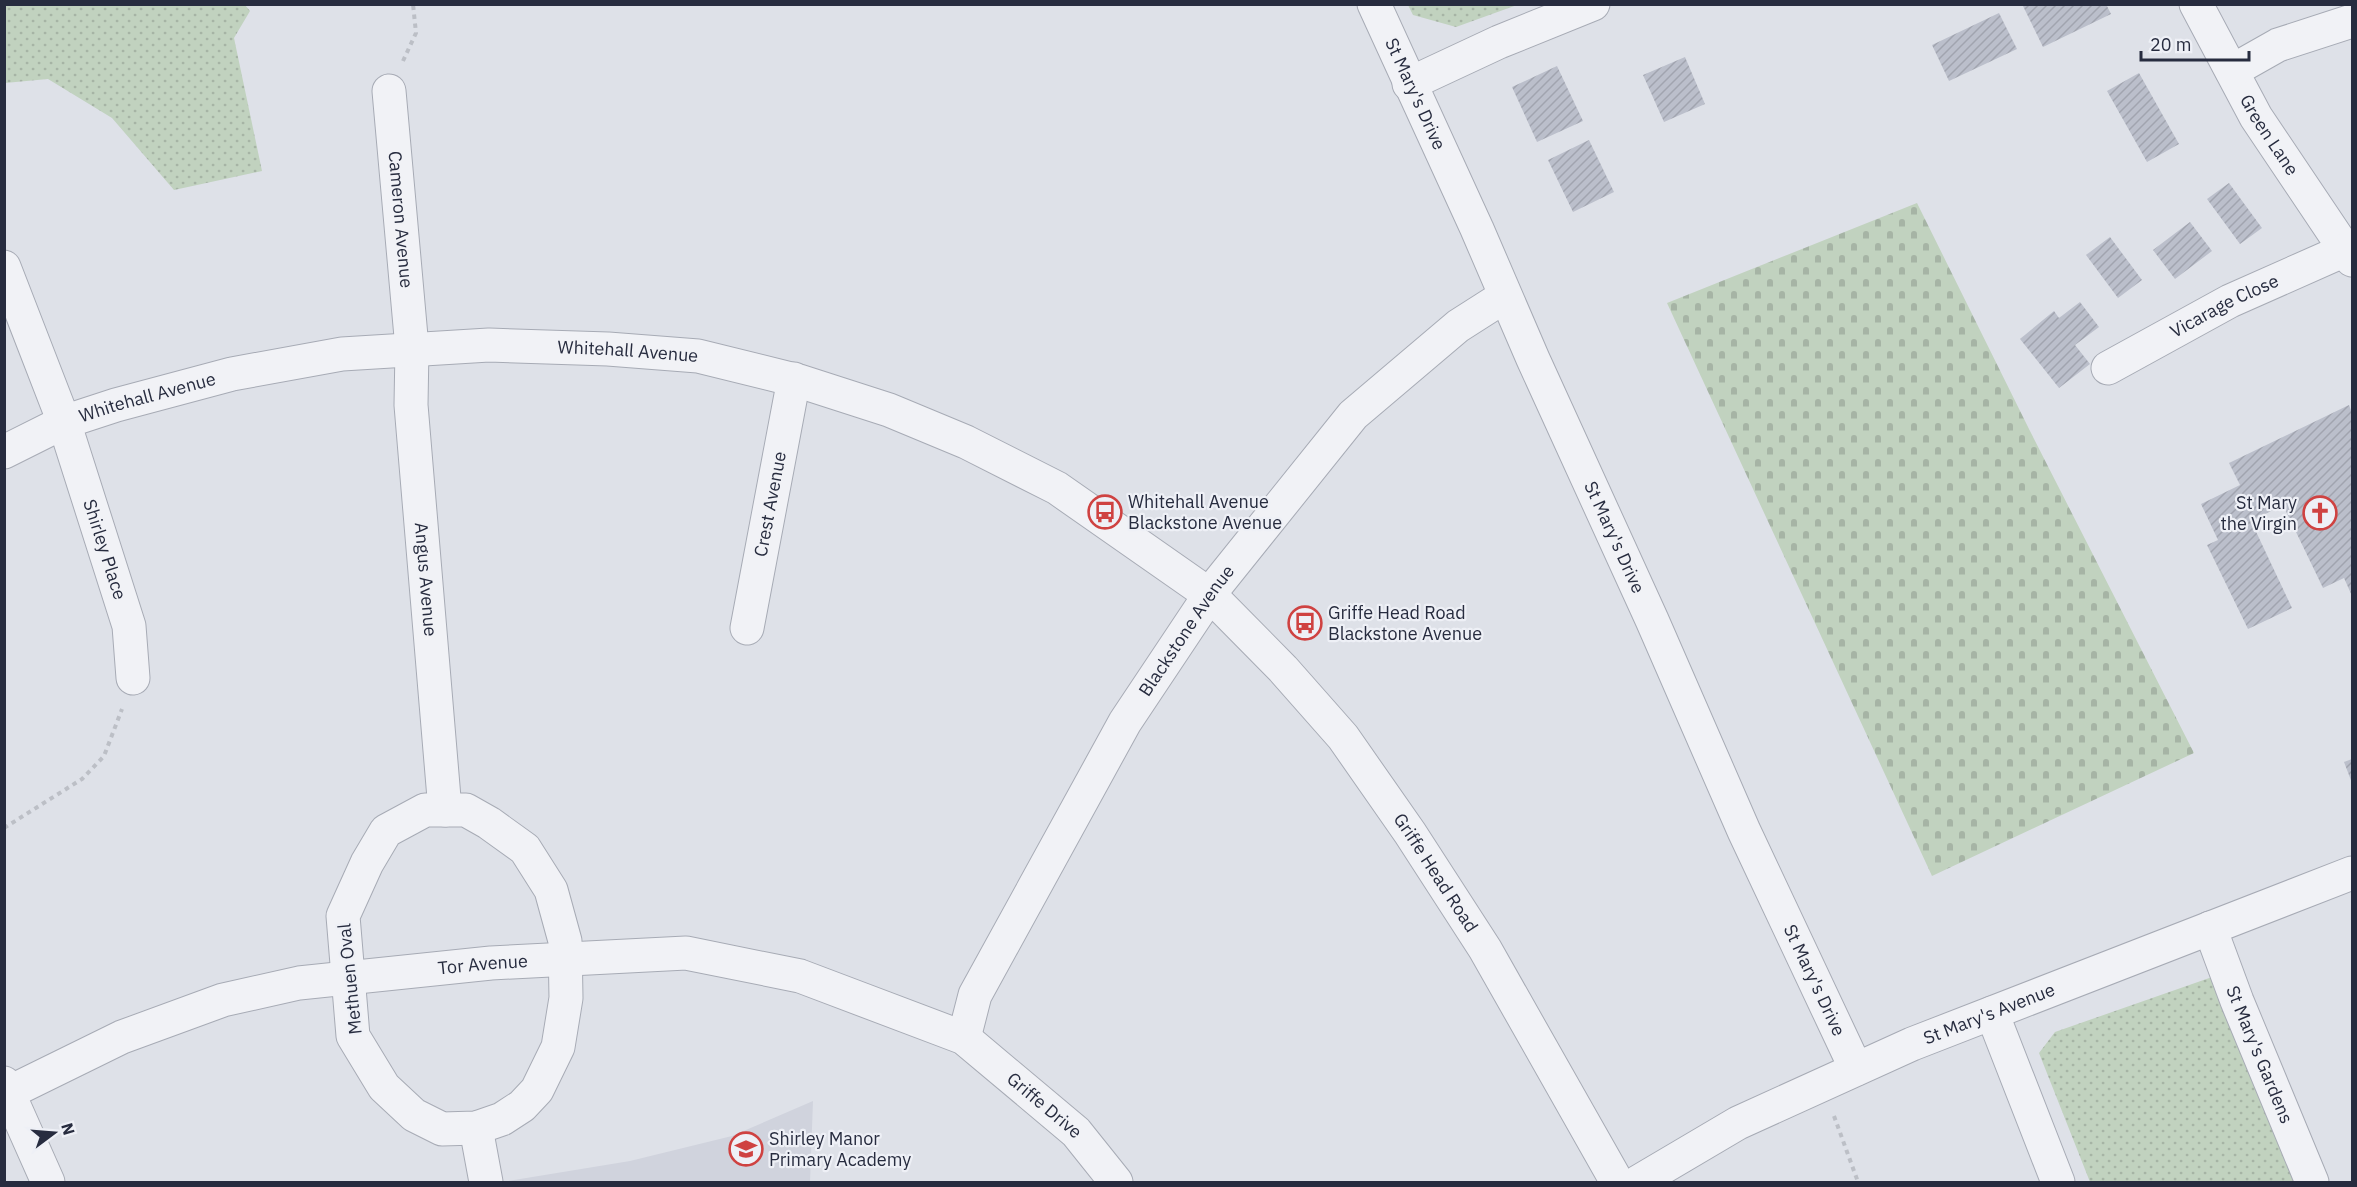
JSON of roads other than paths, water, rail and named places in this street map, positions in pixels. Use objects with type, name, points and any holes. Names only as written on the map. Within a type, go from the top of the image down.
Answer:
[{"type":"street","name":"St Mary's Drive","points":[[1374,4],[1652,620],[1744,831],[1856,1069]]},
{"type":"street","points":[[1409,84],[1499,42],[1593,4]]},
{"type":"street","name":"Green Lane","points":[[2196,4],[2256,117],[2349,255]]},
{"type":"street","points":[[2232,71],[2278,45],[2352,21]]},
{"type":"street","name":"Cameron Avenue","points":[[389,92],[412,348]]},
{"type":"street","name":"Vicarage Close","points":[[2108,368],[2230,301],[2349,255]]},
{"type":"street","name":"Shirley Place","points":[[4,267],[64,423],[129,626],[133,678]]},
{"type":"street","name":"Blackstone Avenue","points":[[964,1038],[975,995],[1125,723],[1210,595],[1353,415],[1458,326],[1505,296]]},
{"type":"street","name":"Whitehall Avenue","points":[[4,452],[64,423],[116,405],[232,374],[342,354],[489,345],[608,349],[698,356],[794,379],[889,410],[966,442],[1057,488],[1210,595]]},
{"type":"street","name":"Angus Avenue","points":[[412,348],[411,405],[445,810]]},
{"type":"street","name":"Crest Avenue","points":[[747,628],[794,379]]},
{"type":"street","name":"Griffe Head Road","points":[[1210,595],[1283,669],[1343,737],[1410,833],[1485,949],[1617,1182]]},
{"type":"street","name":"Methuen Oval","points":[[424,810],[445,810],[466,810],[489,823],[525,849],[552,890],[565,941],[566,998],[558,1047],[537,1090],[522,1106],[502,1119],[476,1128],[442,1129],[414,1115],[384,1088],[353,1036],[347,978],[343,916],[386,831],[424,810]]},
{"type":"street","name":"St Mary's Avenue","points":[[1638,1182],[1738,1123],[1856,1069],[1992,1013],[2352,873]]},
{"type":"street","name":"St Mary's Gardens","points":[[2210,928],[2237,1001],[2312,1182]]},
{"type":"street","name":"Tor Avenue","points":[[7,1088],[122,1036],[223,1000],[299,983],[491,963],[686,953],[800,976],[964,1038]]},
{"type":"street","points":[[1992,1013],[2058,1182]]},
{"type":"street","name":"Griffe Drive","points":[[964,1038],[1076,1132],[1116,1182]]},
{"type":"street","points":[[7,1088],[48,1182]]},
{"type":"street","points":[[476,1128],[486,1182]]},
{"type":"place","name":"Whitehall Avenue Blackstone Avenue","points":[[1105,512]]},
{"type":"place","name":"St Mary the Virgin","points":[[2320,513]]},
{"type":"place","name":"Griffe Head Road Blackstone Avenue","points":[[1305,623]]},
{"type":"place","name":"Shirley Manor Primary Academy","points":[[746,1149]]}]
